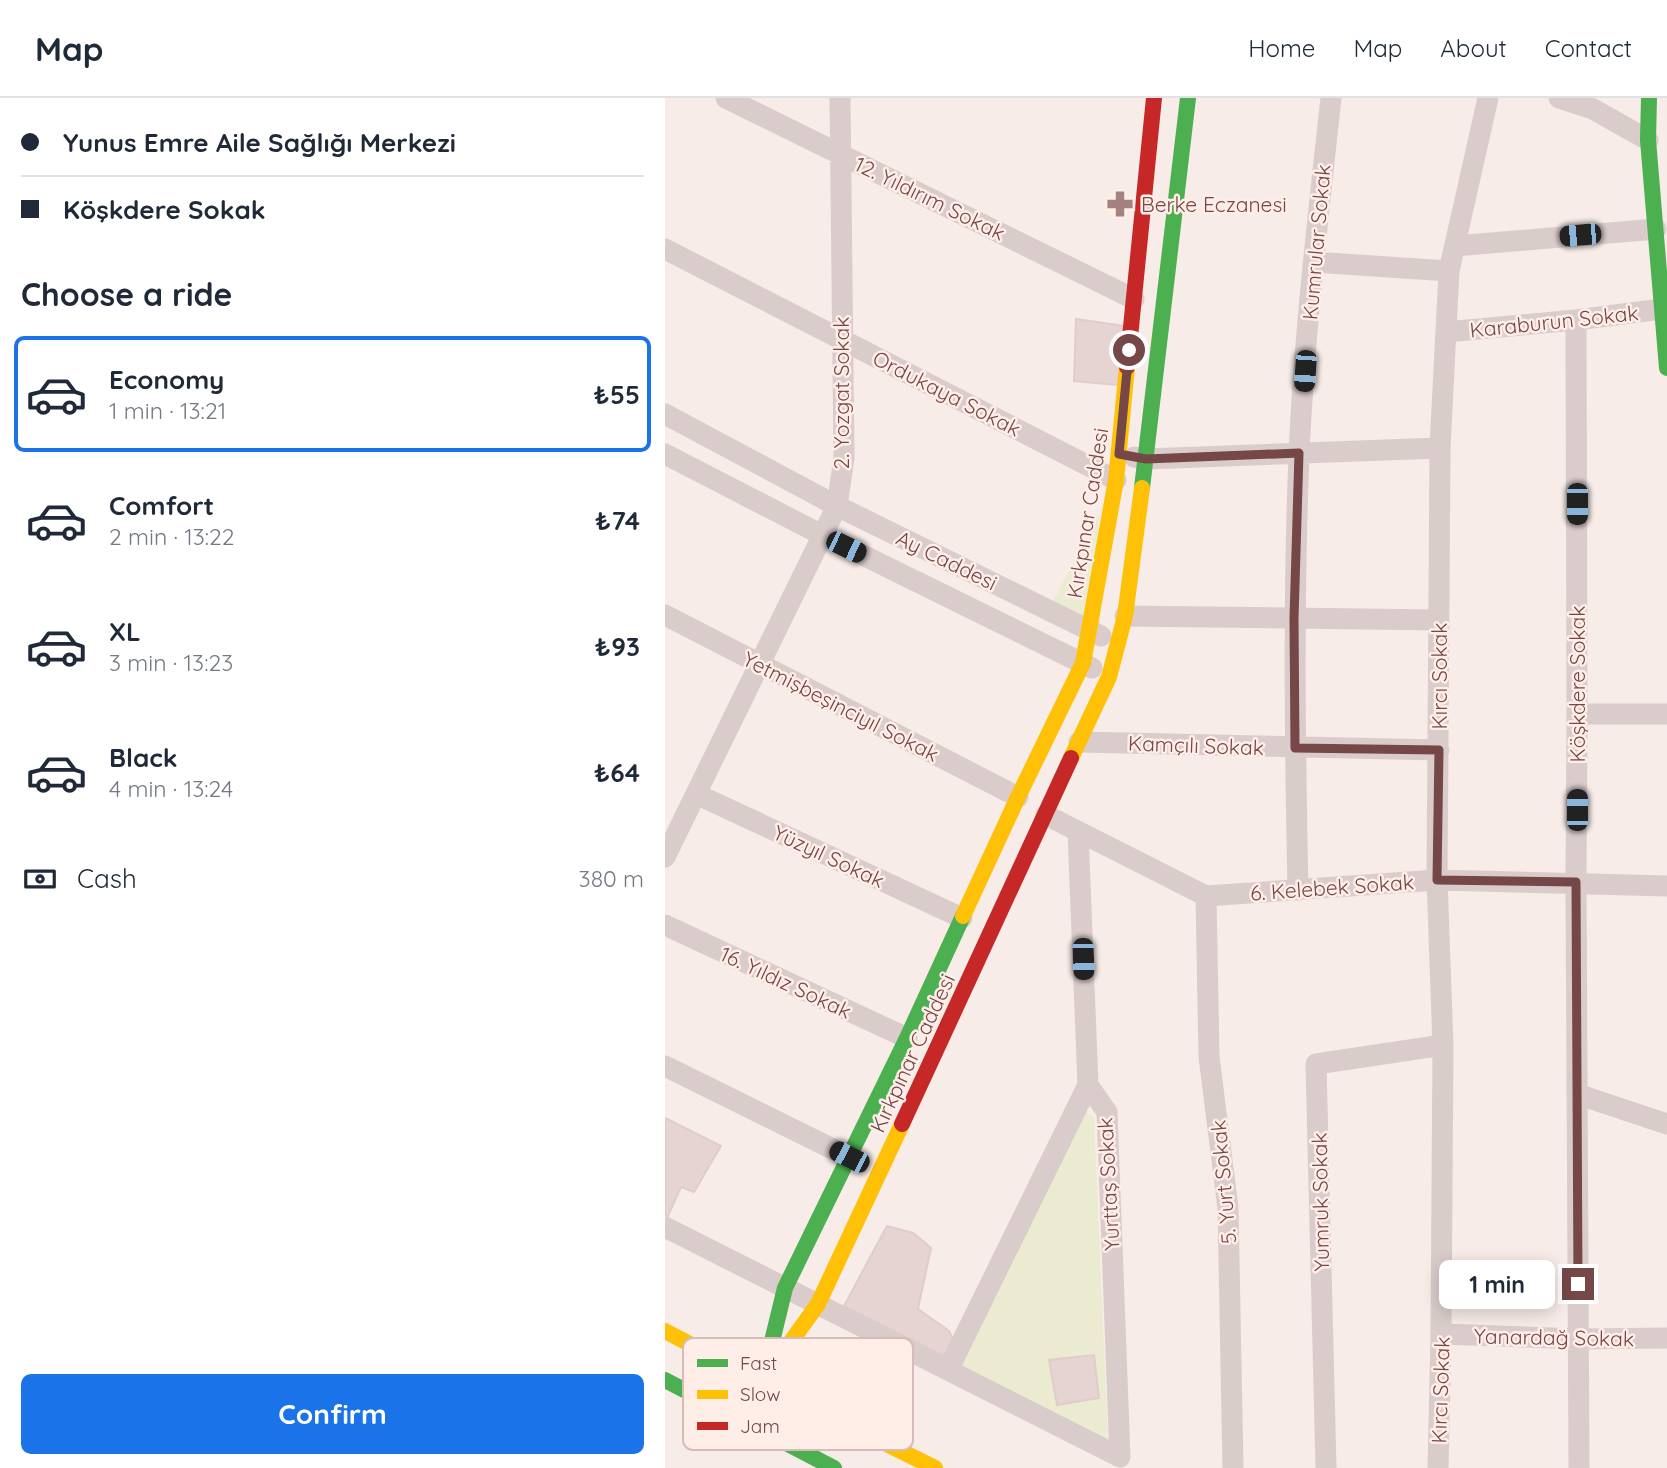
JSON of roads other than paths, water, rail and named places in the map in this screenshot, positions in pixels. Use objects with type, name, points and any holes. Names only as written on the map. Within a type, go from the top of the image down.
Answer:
[{"type":"main road","name":"Kırkpınar Caddesi","points":[[772,1338],[785,1288],[907,1038],[1083,663],[1117,480],[1154,98]]},
{"type":"main road","name":"Kırkpınar Caddesi","points":[[794,1338],[818,1304],[1109,677],[1125,616],[1188,98]]},
{"type":"main road","points":[[1649,98],[1648,140],[1667,368]]},
{"type":"main road","points":[[665,1331],[683,1342]]},
{"type":"main road","points":[[665,1380],[683,1388]]},
{"type":"main road","points":[[804,1450],[834,1468]]},
{"type":"main road","points":[[896,1450],[935,1468]]},
{"type":"street","name":"12. Yıldırım Sokak","points":[[726,98],[1134,299]]},
{"type":"street","name":"2. Yozgat Sokak","points":[[665,857],[837,506],[844,458],[840,98]]},
{"type":"street","name":"Kumrular Sokak","points":[[1298,890],[1294,618],[1299,453],[1313,262],[1331,98]]},
{"type":"street","name":"Kırcı Sokak","points":[[1437,1468],[1441,1335],[1443,1045],[1437,880],[1440,448],[1449,271],[1488,98]]},
{"type":"street","points":[[1559,98],[1593,109],[1648,140]]},
{"type":"street","points":[[1455,246],[1656,229]]},
{"type":"street","name":"Ordukaya Sokak","points":[[665,249],[1117,480]]},
{"type":"street","points":[[1313,262],[1449,271]]},
{"type":"street","name":"Karaburun Sokak","points":[[1446,332],[1662,309]]},
{"type":"street","name":"Köşkdere Sokak","points":[[1576,320],[1579,1468]]},
{"type":"street","name":"Ay Caddesi","points":[[665,414],[837,506],[1119,645]]},
{"type":"street","points":[[1119,454],[1146,459],[1440,448]]},
{"type":"street","name":"Ay Caddesi","points":[[665,454],[1109,677]]},
{"type":"street","name":"Yetmişbeşinciyıl Sokak","points":[[665,615],[1018,797]]},
{"type":"street","points":[[1125,616],[1439,620]]},
{"type":"street","points":[[1577,714],[1667,714]]},
{"type":"street","name":"Kamçılı Sokak","points":[[1079,742],[1439,750]]},
{"type":"street","name":"Yüzyıl Sokak","points":[[696,794],[962,918]]},
{"type":"street","points":[[1046,815],[1206,896]]},
{"type":"street","points":[[913,1352],[948,1370],[1088,1085],[1078,832]]},
{"type":"street","name":"6. Kelebek Sokak","points":[[1206,896],[1437,880],[1667,886]]},
{"type":"street","name":"5. Yurt Sokak","points":[[1206,896],[1209,1057],[1228,1208],[1233,1468]]},
{"type":"street","name":"16. Yıldız Sokak","points":[[665,925],[907,1038]]},
{"type":"street","name":"Yumruk Sokak","points":[[1326,1468],[1316,1064],[1443,1045]]},
{"type":"street","points":[[665,1066],[849,1157]]},
{"type":"street","name":"Yurttaş Sokak","points":[[948,1370],[1121,1457],[1107,1112],[1088,1085]]},
{"type":"street","points":[[1577,1094],[1667,1125]]},
{"type":"street","points":[[665,1227],[885,1338]]},
{"type":"street","name":"Yanardağ Sokak","points":[[1441,1335],[1579,1339],[1667,1338]]},
{"type":"place","name":"Berke Eczanesi","points":[[1120,204]]}]
